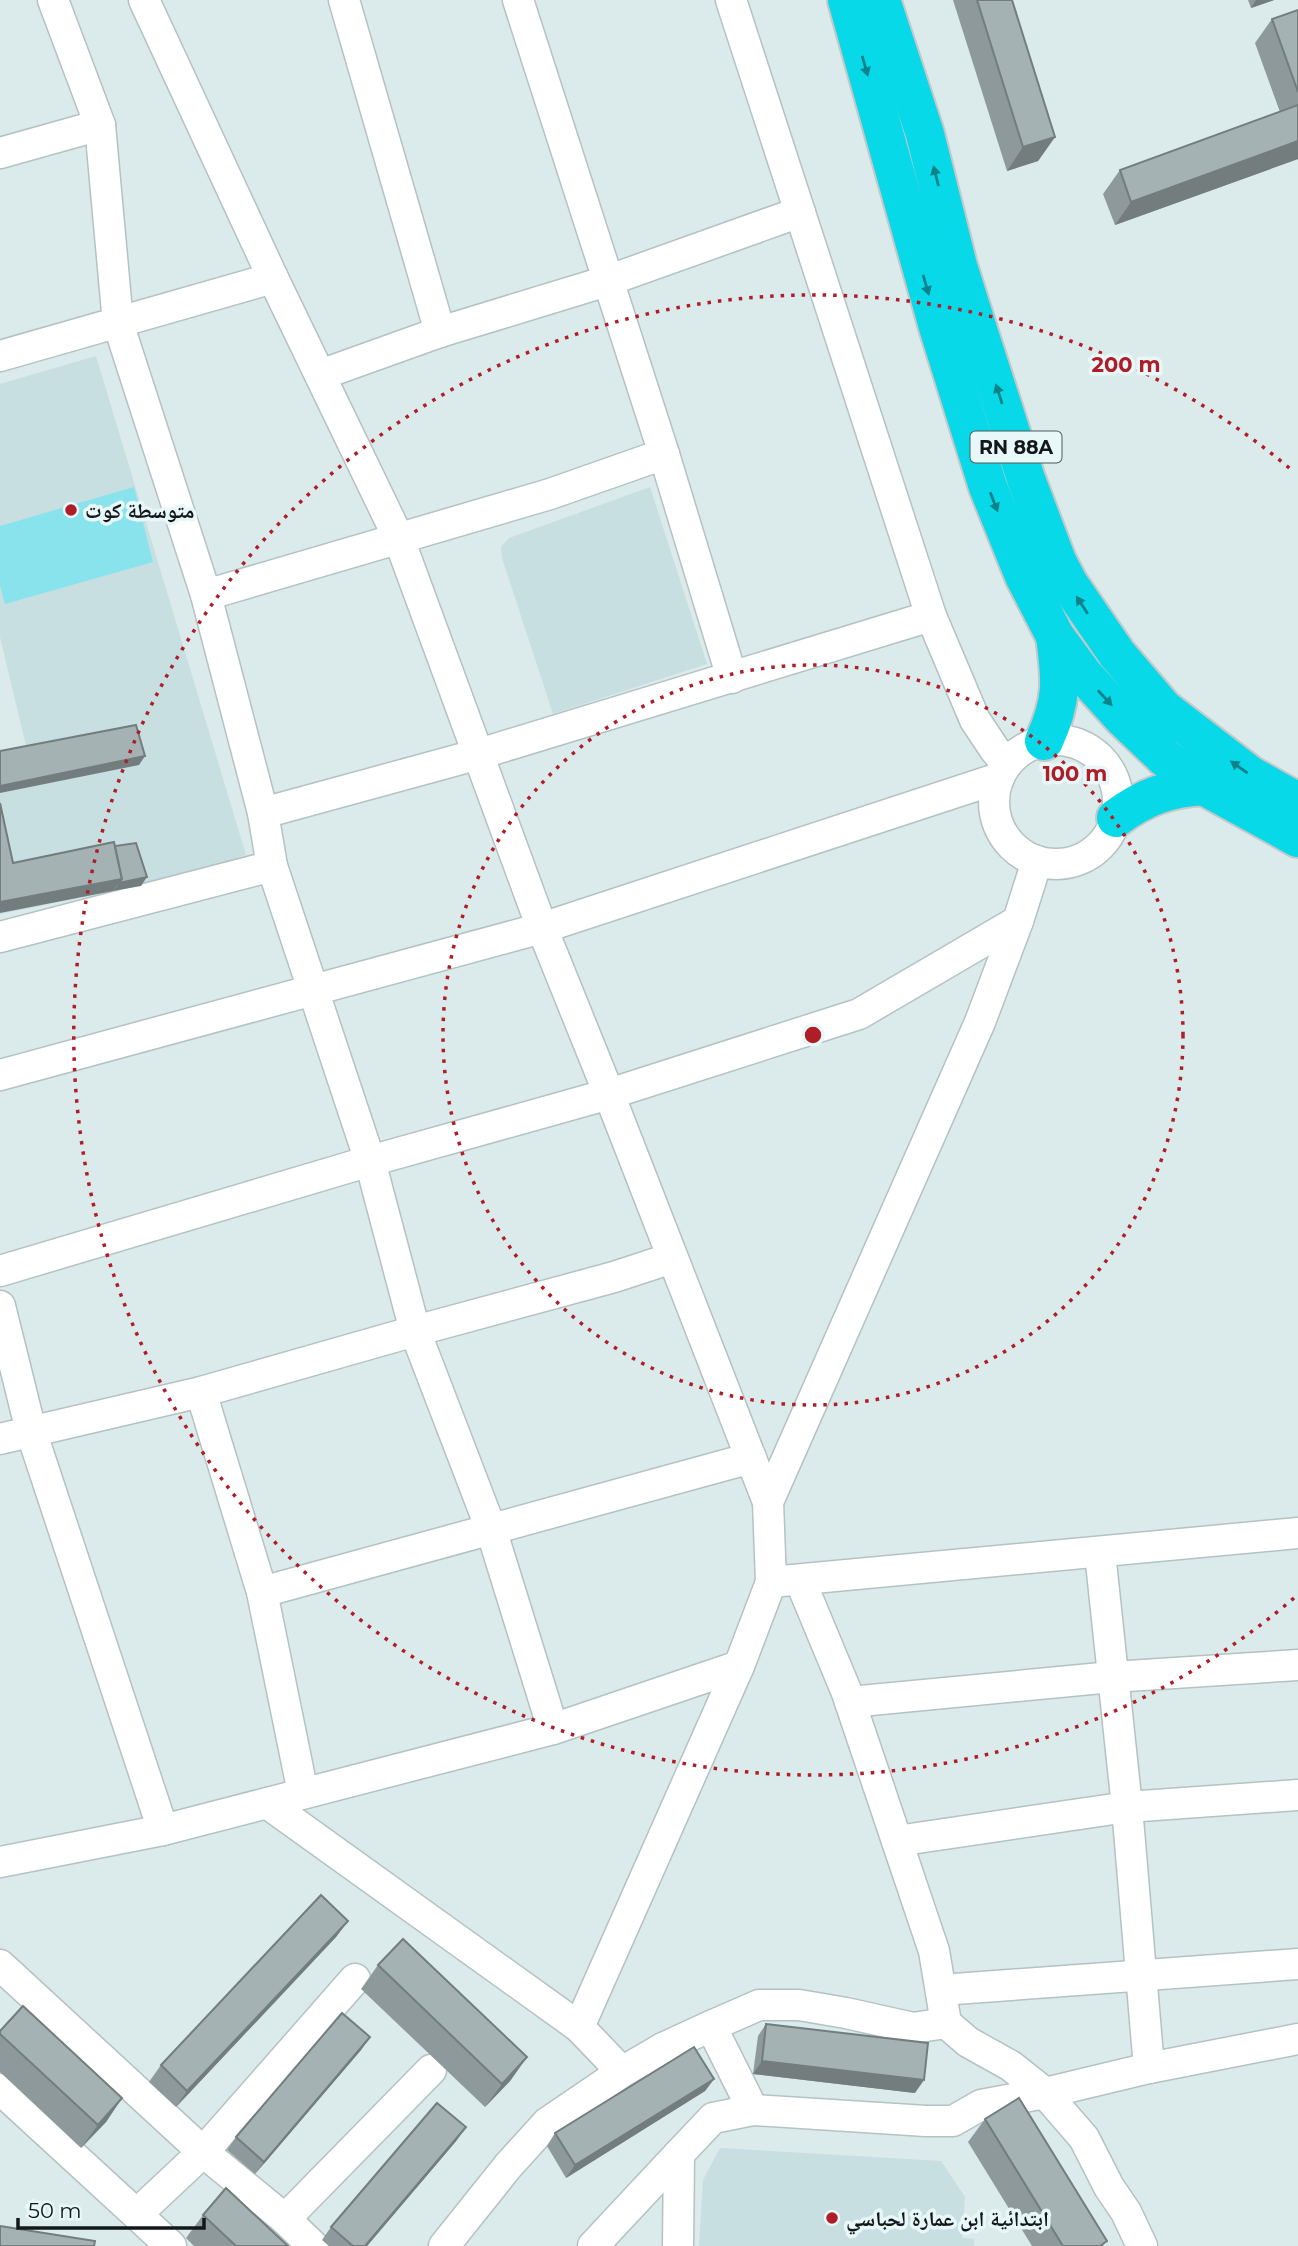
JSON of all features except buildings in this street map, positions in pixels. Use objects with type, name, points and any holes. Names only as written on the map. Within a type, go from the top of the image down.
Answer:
[{"type":"highway","points":[[847,0],[938,327],[988,487],[1024,576],[1055,636],[1083,674],[1165,758],[1204,786],[1298,838]]},
{"type":"highway","name":"RN 88A","points":[[881,0],[925,134],[958,266],[983,346],[1026,478],[1057,561],[1106,639],[1164,709],[1250,775],[1298,802]]},
{"type":"highway","points":[[1044,741],[1059,702],[1061,681],[1055,636]]},
{"type":"highway","points":[[1116,818],[1135,803],[1157,793],[1180,787],[1204,786]]},
{"type":"street","points":[[53,0],[100,125],[118,323],[206,594],[263,813],[272,866],[370,1161],[415,1331],[491,1529],[553,1729]]},
{"type":"street","points":[[144,0],[273,278],[399,539],[542,928],[768,1502],[771,1583],[739,1666],[579,2027]]},
{"type":"street","points":[[344,0],[440,332]]},
{"type":"street","points":[[518,0],[664,454],[732,678]]},
{"type":"street","points":[[730,0],[931,616],[975,720],[995,750],[1003,771]]},
{"type":"street","points":[[0,153],[100,125]]},
{"type":"street","points":[[320,375],[440,332],[607,281],[800,212]]},
{"type":"street","points":[[0,356],[273,278]]},
{"type":"street","points":[[206,594],[550,494],[664,454]]},
{"type":"street","points":[[263,813],[479,754],[931,616]]},
{"type":"street","points":[[1065,740],[1085,747],[1101,759],[1113,777],[1118,797],[1116,818],[1101,844],[1076,861],[1056,864],[1037,861],[1018,852],[1004,837],[996,818],[994,798],[1003,771],[1019,752],[1044,741],[1065,740]]},
{"type":"street","points":[[0,1075],[542,928],[1003,771]]},
{"type":"street","points":[[768,1502],[980,1022],[1018,921],[1037,861]]},
{"type":"street","points":[[0,937],[272,866]]},
{"type":"street","points":[[0,1271],[370,1161],[609,1094],[859,1014],[1018,921]]},
{"type":"street","points":[[0,1439],[201,1392],[614,1277],[672,1258]]},
{"type":"street","points":[[0,1306],[30,1431],[163,1830]]},
{"type":"street","points":[[201,1392],[262,1592],[303,1793]]},
{"type":"street","points":[[262,1592],[751,1458]]},
{"type":"street","points":[[771,1583],[1298,1533]]},
{"type":"street","points":[[1100,1553],[1127,1807],[1149,2068]]},
{"type":"street","points":[[800,1580],[850,1702],[934,1951],[946,2022],[968,2042],[1011,2066],[1045,2093],[1084,2138],[1142,2246]]},
{"type":"street","points":[[850,1702],[1112,1677],[1298,1665]]},
{"type":"street","points":[[0,1862],[163,1830],[553,1729],[739,1666]]},
{"type":"street","points":[[897,1841],[1127,1807],[1298,1796]]},
{"type":"street","points":[[267,1803],[579,2027],[622,2072]]},
{"type":"street","points":[[941,1990],[1298,1964]]},
{"type":"street","points":[[0,1965],[203,2152],[285,2219],[313,2246]]},
{"type":"street","points":[[136,2214],[203,2152],[355,1979]]},
{"type":"street","points":[[444,2246],[547,2123],[622,2072],[663,2048],[711,2026],[759,2006],[799,2005],[913,2028],[946,2022]]},
{"type":"street","points":[[711,2026],[753,2110]]},
{"type":"street","points":[[593,2246],[713,2118],[753,2110],[926,2122],[953,2120],[981,2105],[1298,2039]]},
{"type":"street","points":[[285,2219],[431,2070]]},
{"type":"street","points":[[0,2089],[171,2246]]},
{"type":"street","points":[[678,2246],[679,2154]]},
{"type":"shaded area","name":"متوسطة كوت","points":[[96,356],[246,855],[141,886],[0,914],[0,759],[28,754],[0,637],[0,384]]},
{"type":"shaded area","points":[[134,487],[153,562],[5,604],[0,586],[0,526]]},
{"type":"shaded area","points":[[650,487],[707,664],[553,714],[502,558],[501,547],[509,538]]},
{"type":"shaded area","name":"ابتدائية ابن عمارة لحباسي","points":[[720,2148],[941,2161],[965,2197],[962,2238],[974,2239],[974,2246],[699,2246],[703,2180]]},
{"type":"place","name":"متوسطة كوت","points":[[71,510]]},
{"type":"place","name":"ابتدائية ابن عمارة لحباسي","points":[[832,2218]]}]
